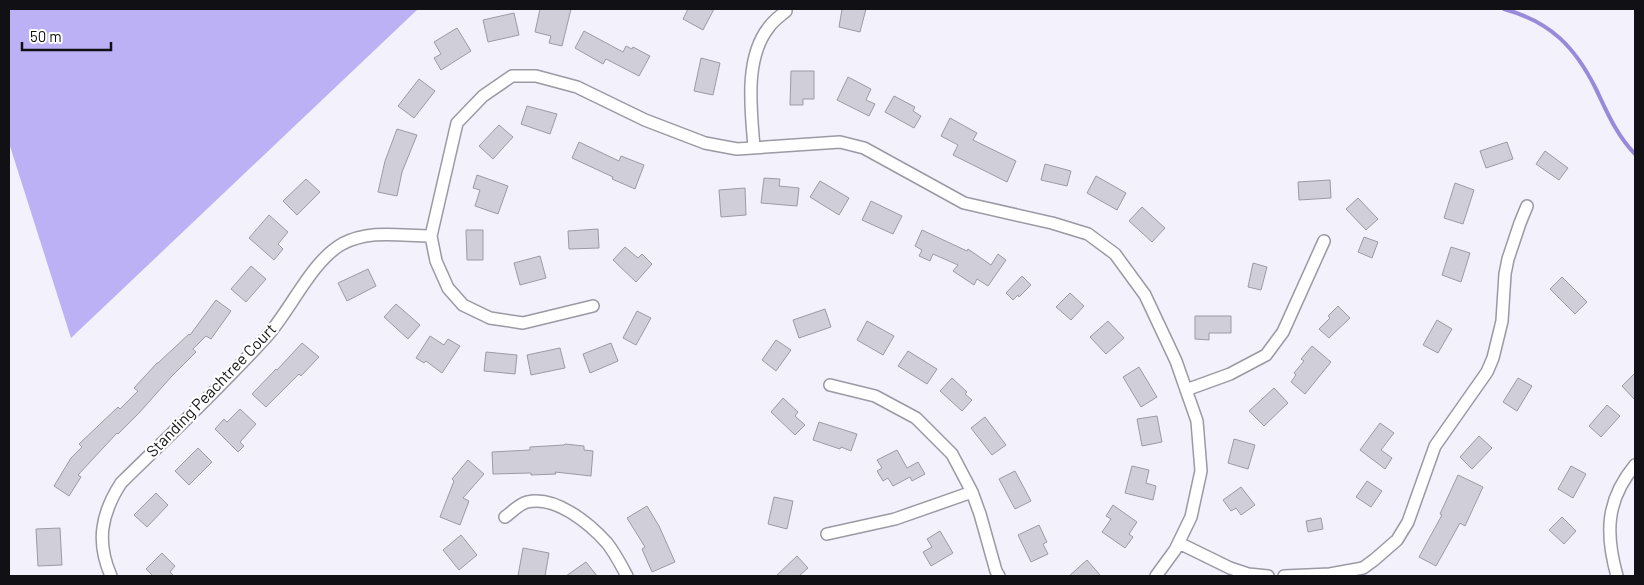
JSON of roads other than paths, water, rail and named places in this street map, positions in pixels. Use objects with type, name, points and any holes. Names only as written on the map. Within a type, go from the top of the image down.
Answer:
[{"type":"street","points":[[754,147],[750,97],[756,50],[769,26],[786,11]]},
{"type":"street","points":[[593,306],[523,323],[490,318],[463,305],[448,288],[436,262],[431,236],[457,123],[482,96],[512,76],[536,76],[577,87],[645,120],[705,143],[737,149],[840,142],[864,148],[964,203],[1052,223],[1088,234],[1115,254],[1145,295],[1176,361],[1197,421],[1201,471],[1191,517],[1176,550],[1156,576]]},
{"type":"street","points":[[1284,576],[1330,574],[1363,568],[1397,540],[1408,522],[1435,446],[1487,372],[1493,358],[1502,321],[1505,274],[1508,259],[1528,206]]},
{"type":"street","name":"Standing Peachtree Court","points":[[111,576],[103,557],[102,533],[110,504],[122,483],[270,333],[332,250],[353,239],[367,236],[396,233],[412,236],[431,236]]},
{"type":"street","points":[[1186,390],[1230,374],[1266,355],[1283,332],[1324,241]]},
{"type":"street","points":[[830,385],[875,396],[916,418],[952,454],[972,492],[999,576]]},
{"type":"street","points":[[1617,576],[1610,540],[1609,522],[1612,504],[1619,488],[1635,465]]},
{"type":"street","points":[[827,534],[895,519],[972,492]]},
{"type":"street","points":[[505,518],[526,502],[543,501],[565,509],[583,521],[607,544],[628,576]]},
{"type":"street","points":[[1179,543],[1230,568],[1248,574],[1268,576]]},
{"type":"waterway","points":[[1504,9],[1535,21],[1560,38],[1570,49],[1588,74],[1618,132],[1635,154]]}]
